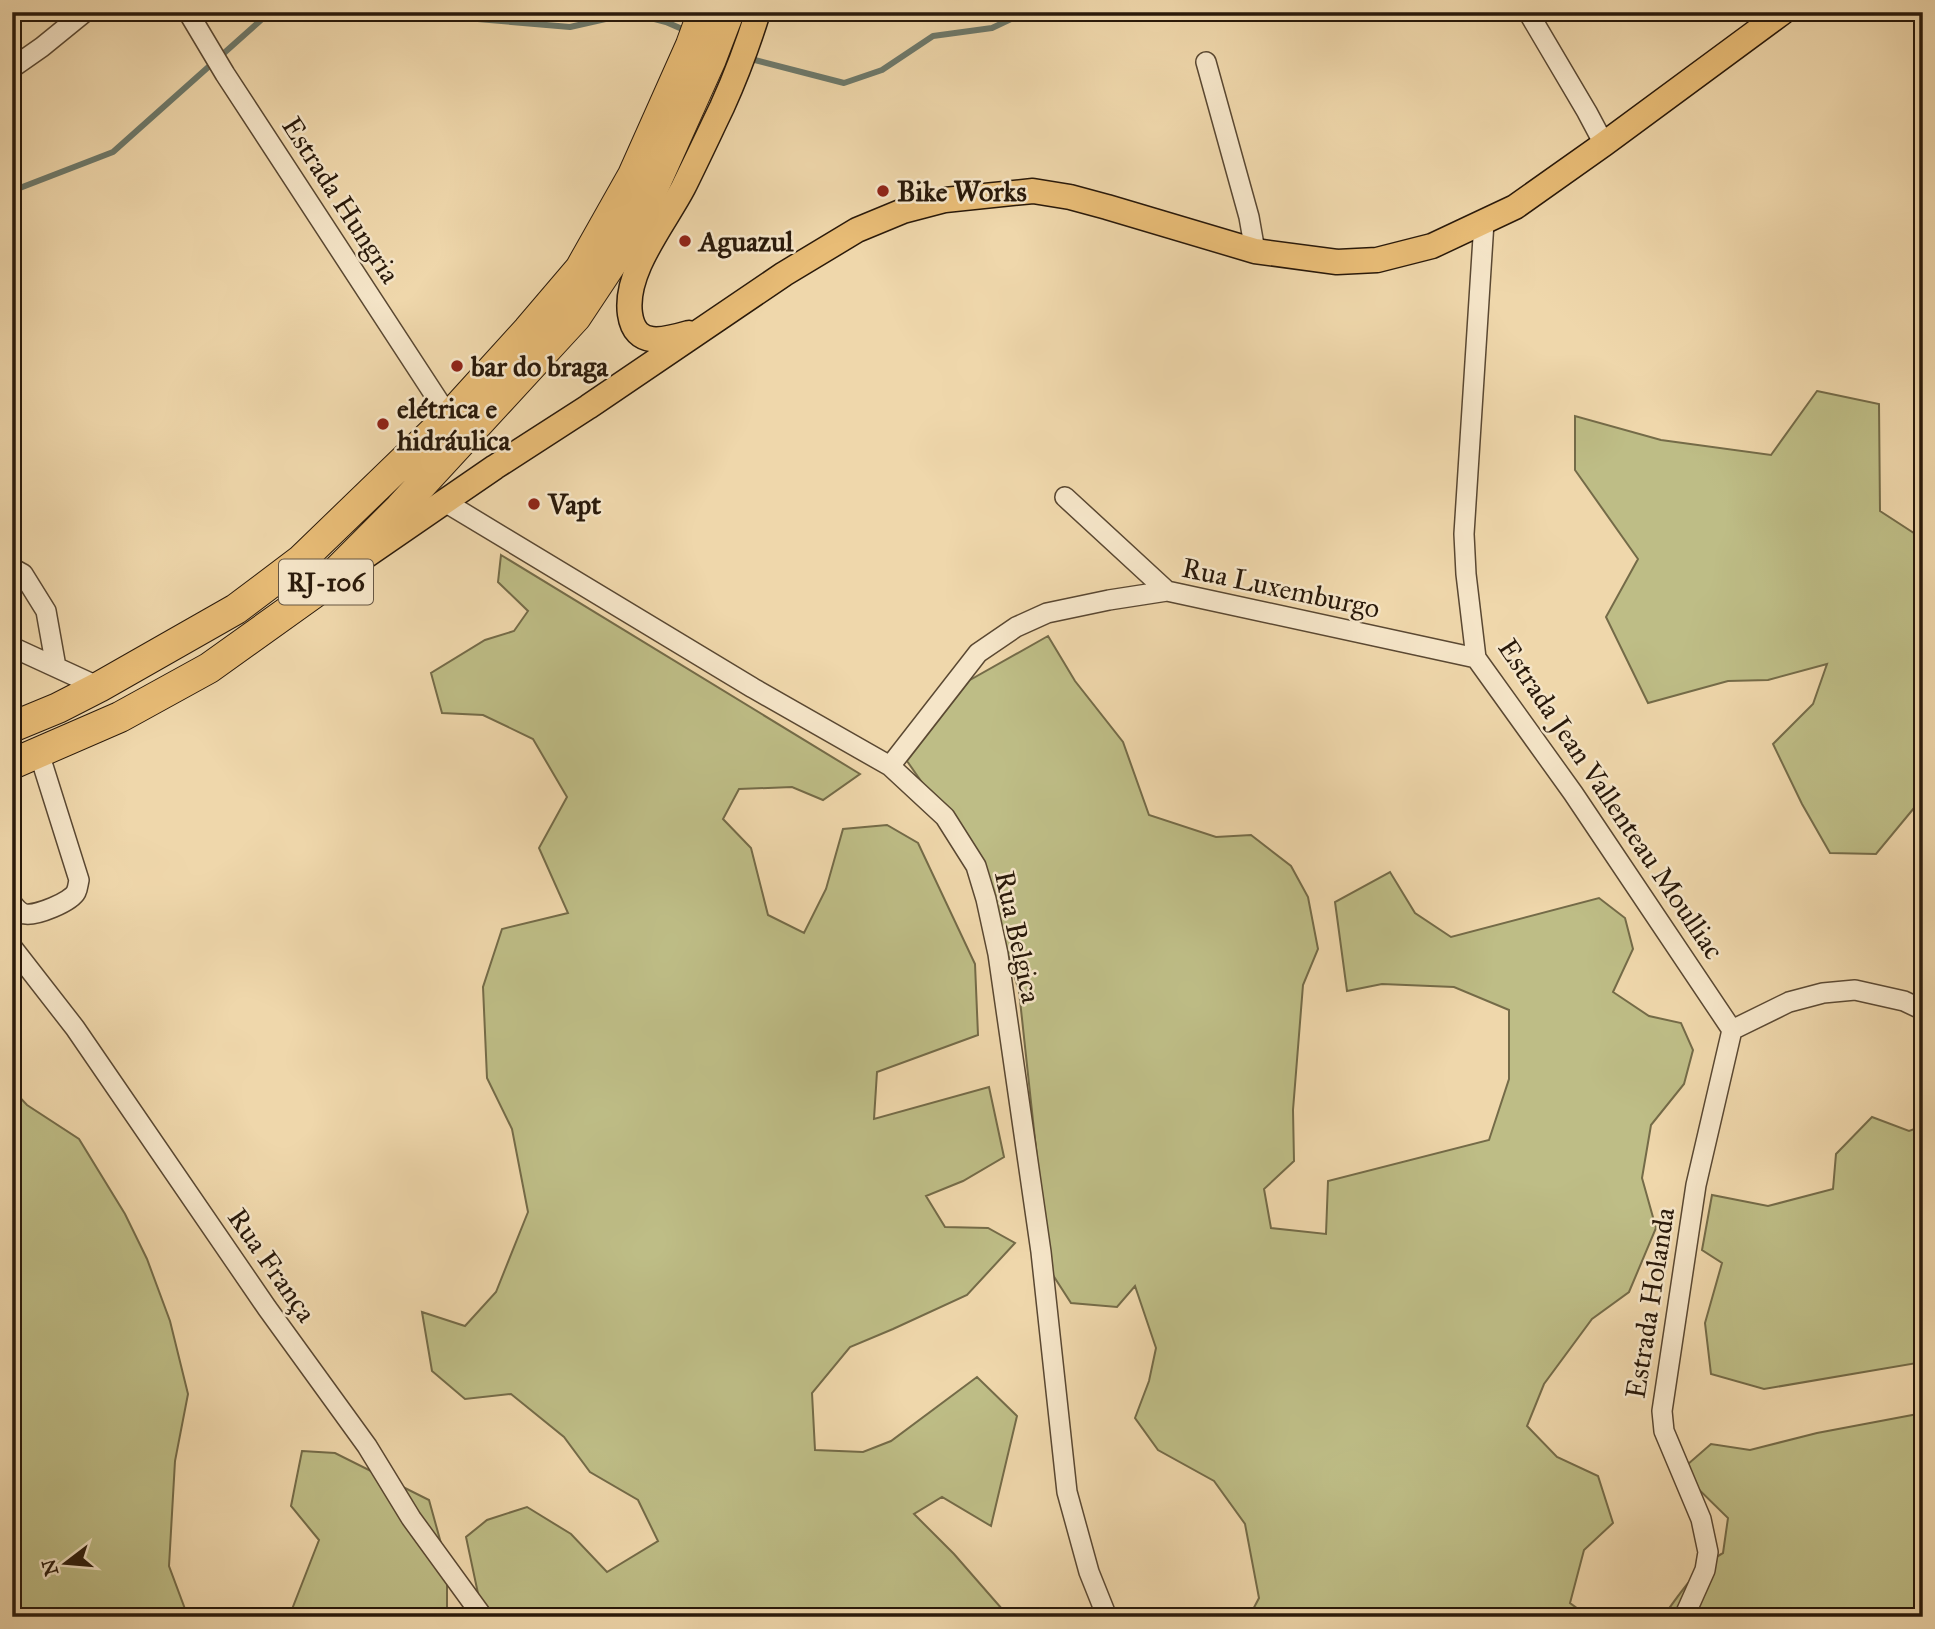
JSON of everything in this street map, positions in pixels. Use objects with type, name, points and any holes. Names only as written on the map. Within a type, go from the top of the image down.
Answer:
[{"type":"highway","name":"RJ-106","points":[[12,727],[99,687],[236,609],[301,560],[449,417],[580,269],[701,52],[733,18]]},
{"type":"highway","name":"RJ-106","points":[[26,758],[120,717],[209,668],[318,590],[409,499],[576,317],[635,228],[701,52]]},
{"type":"main road","points":[[318,590],[784,274],[857,230],[903,211],[945,200],[1033,191],[1070,197],[1255,251],[1337,262],[1377,260],[1432,246],[1515,207],[1604,145],[1783,12]]},
{"type":"main road","points":[[706,328],[661,340],[646,338],[634,327],[630,317],[630,295],[639,266],[682,189],[736,75],[733,18]]},
{"type":"street","points":[[12,68],[85,12]]},
{"type":"street","points":[[1528,12],[1604,145]]},
{"type":"street","name":"Estrada Hungria","points":[[192,20],[449,417]]},
{"type":"street","points":[[1206,62],[1249,217],[1255,251]]},
{"type":"street","name":"Estrada Jean Vallenteau Moulliac","points":[[1484,222],[1464,534],[1476,658],[1573,793],[1732,1030]]},
{"type":"street","points":[[1065,497],[1167,591]]},
{"type":"street","name":"Rua Belgica","points":[[445,502],[753,688],[890,766],[945,817],[976,866],[998,954],[1041,1252],[1067,1492],[1089,1572],[1107,1617]]},
{"type":"street","points":[[12,568],[23,574],[47,611],[56,667]]},
{"type":"street","name":"Rua Luxemburgo","points":[[890,766],[978,653],[1016,627],[1047,613],[1109,600],[1167,591],[1476,658]]},
{"type":"street","points":[[12,647],[99,687]]},
{"type":"street","points":[[12,903],[17,911],[35,914],[66,901],[76,891],[79,880],[26,758]]},
{"type":"street","name":"Rua França","points":[[12,947],[75,1028],[267,1308],[367,1446],[411,1518],[483,1617]]},
{"type":"street","points":[[1732,1030],[1789,1002],[1823,993],[1855,990],[1904,1002],[1923,1010]]},
{"type":"street","name":"Estrada Holanda","points":[[1684,1617],[1705,1570],[1708,1552],[1701,1519],[1664,1431],[1662,1411],[1696,1185],[1732,1030]]},
{"type":"shaded area","points":[[1817,391],[1879,404],[1880,511],[1923,539],[1923,801],[1919,802],[1876,854],[1830,853],[1802,804],[1773,744],[1813,704],[1827,664],[1768,680],[1728,681],[1648,703],[1606,617],[1638,559],[1575,470],[1575,416],[1661,440],[1771,455]]},
{"type":"shaded area","points":[[501,555],[860,774],[823,800],[792,787],[739,789],[723,819],[751,848],[768,915],[804,933],[826,889],[843,829],[887,825],[918,843],[975,964],[978,1035],[877,1072],[874,1119],[989,1087],[1004,1157],[963,1181],[926,1196],[945,1227],[988,1228],[1015,1243],[967,1295],[850,1347],[812,1393],[815,1450],[863,1452],[891,1441],[977,1377],[1017,1416],[991,1526],[942,1497],[914,1514],[1011,1617],[483,1617],[466,1537],[487,1520],[527,1507],[571,1534],[607,1572],[658,1541],[638,1500],[590,1472],[564,1437],[511,1394],[465,1399],[432,1371],[422,1312],[465,1326],[496,1292],[528,1212],[512,1129],[487,1078],[483,987],[502,929],[568,913],[539,848],[567,797],[533,739],[483,715],[442,713],[431,673],[485,640],[514,631],[528,611],[498,582]]},
{"type":"shaded area","points":[[1048,636],[1075,681],[1123,742],[1149,815],[1216,837],[1251,835],[1291,866],[1308,897],[1318,949],[1303,985],[1293,1110],[1294,1161],[1264,1189],[1271,1228],[1326,1234],[1328,1181],[1489,1140],[1509,1079],[1509,1010],[1454,987],[1382,984],[1347,991],[1335,902],[1390,872],[1415,913],[1451,937],[1599,898],[1625,918],[1633,949],[1613,992],[1649,1016],[1681,1023],[1693,1050],[1684,1084],[1651,1125],[1642,1178],[1656,1228],[1629,1292],[1592,1319],[1544,1384],[1527,1426],[1557,1457],[1598,1476],[1613,1523],[1584,1550],[1570,1603],[1589,1617],[1249,1617],[1259,1598],[1245,1524],[1214,1481],[1158,1450],[1135,1418],[1149,1381],[1156,1348],[1135,1286],[1117,1307],[1071,1303],[1049,1269],[1019,991],[983,870],[907,761],[970,680]]},
{"type":"shaded area","points":[[12,1089],[27,1105],[79,1139],[125,1214],[147,1259],[170,1321],[188,1394],[175,1461],[169,1566],[188,1617],[12,1617]]},
{"type":"shaded area","points":[[1872,1117],[1909,1131],[1923,1126],[1923,1362],[1764,1389],[1711,1374],[1705,1323],[1722,1263],[1702,1250],[1712,1195],[1768,1206],[1833,1189],[1836,1154]]},
{"type":"shaded area","points":[[1923,1413],[1923,1617],[1663,1617],[1697,1573],[1723,1553],[1728,1518],[1680,1471],[1711,1444],[1750,1450],[1817,1433]]},
{"type":"shaded area","points":[[302,1451],[335,1453],[429,1500],[447,1565],[447,1617],[289,1617],[319,1540],[291,1506]]},
{"type":"waterway","points":[[12,191],[113,152],[270,12]]},
{"type":"waterway","points":[[445,12],[454,17],[570,27],[632,13],[666,22],[689,32]]},
{"type":"waterway","points":[[747,58],[844,83],[882,70],[933,36],[992,28],[1026,12]]},
{"type":"place","name":"Bike Works","points":[[883,191]]},
{"type":"place","name":"Aguazul","points":[[685,241]]},
{"type":"place","name":"bar do braga","points":[[457,366]]},
{"type":"place","name":"elétrica e hidráulica","points":[[383,424]]},
{"type":"place","name":"Vapt","points":[[534,504]]}]
